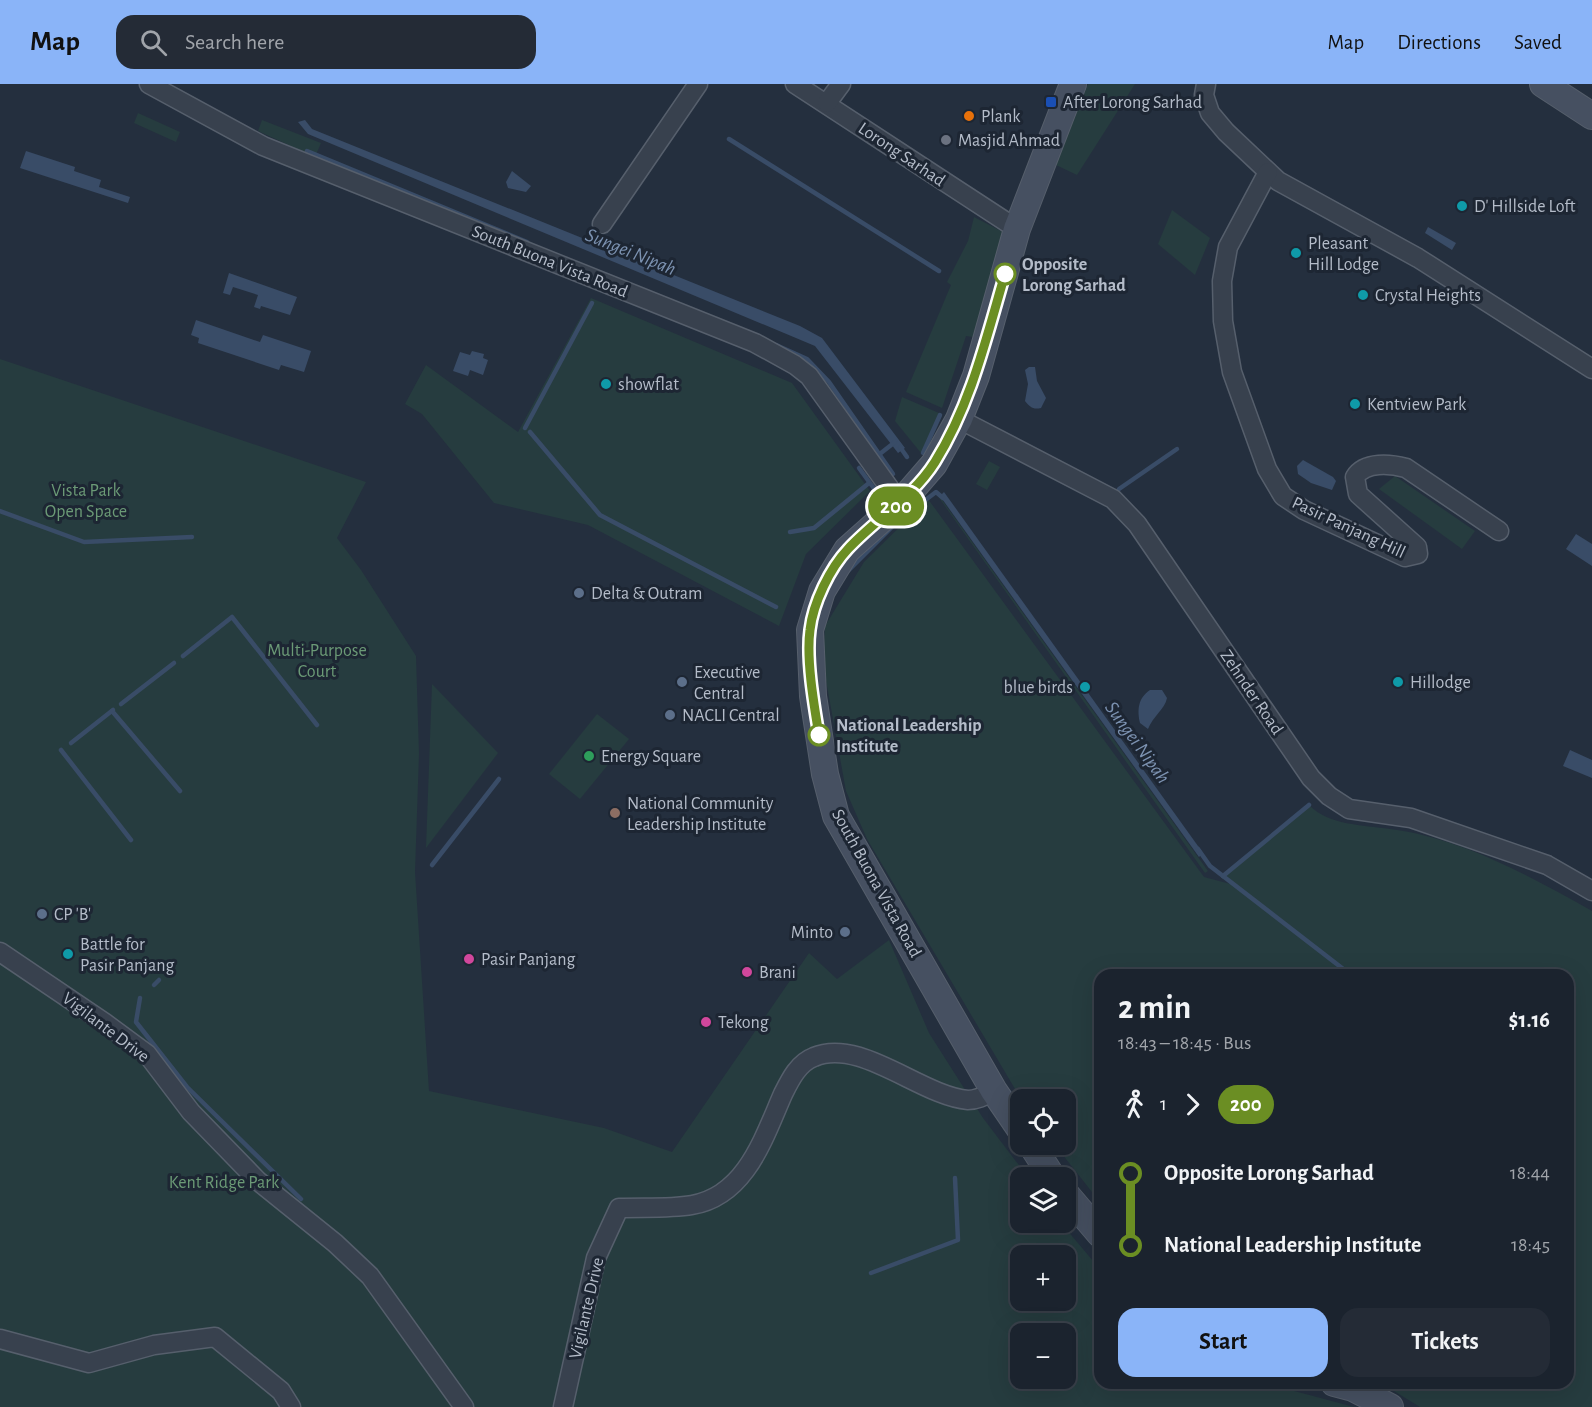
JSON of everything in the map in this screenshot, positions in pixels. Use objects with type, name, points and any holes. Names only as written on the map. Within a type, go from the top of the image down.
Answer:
[{"type":"street","name":"South Buona Vista Road","points":[[149,84],[263,146],[755,343],[795,365],[809,376],[893,493],[902,501]]},
{"type":"street","points":[[602,224],[698,84]]},
{"type":"street","name":"Lorong Sarhad","points":[[795,84],[1013,227]]},
{"type":"street","points":[[826,103],[841,84]]},
{"type":"street","name":"South Buona Vista Road","points":[[1010,1114],[994,1091],[836,816],[823,763],[813,696],[810,630],[822,591],[847,550],[902,501],[934,464],[959,419],[976,376],[1013,227],[1073,84]]},
{"type":"street","points":[[1206,84],[1204,95],[1210,112],[1226,132],[1268,172],[1305,198],[1418,258],[1592,369]]},
{"type":"street","points":[[1543,84],[1592,116]]},
{"type":"street","name":"Pasir Panjang Hill","points":[[1268,172],[1228,247],[1223,262],[1222,321],[1232,372],[1267,469],[1283,496],[1304,510],[1405,557],[1417,556],[1417,547],[1358,494],[1355,485],[1355,477],[1364,468],[1392,464],[1406,468],[1499,531]]},
{"type":"street","name":"Zehnder Road","points":[[959,419],[1113,500],[1137,524],[1311,778],[1329,796],[1349,809],[1411,818],[1547,865],[1592,891]]},
{"type":"street","name":"Vigilante Drive","points":[[0,952],[147,1054],[191,1112],[258,1181],[335,1243],[370,1276],[464,1407]]},
{"type":"street","name":"Vigilante Drive","points":[[563,1407],[596,1257],[619,1208],[693,1205],[722,1192],[740,1177],[756,1155],[787,1084],[798,1068],[813,1057],[845,1053],[863,1058],[945,1094],[969,1100],[994,1091]]},
{"type":"street","points":[[1076,1206],[1094,1226]]},
{"type":"street","points":[[0,1339],[89,1362],[154,1345],[215,1337],[281,1391],[291,1407]]},
{"type":"street","points":[[1355,1389],[1390,1407]]},
{"type":"green space","points":[[1088,84],[1135,84],[1077,175],[1056,165]]},
{"type":"green space","points":[[138,113],[180,132],[176,142],[134,123]]},
{"type":"green space","points":[[262,120],[321,143],[315,157],[258,131]]},
{"type":"green space","points":[[1172,210],[1210,238],[1195,275],[1158,244]]},
{"type":"green space","points":[[974,217],[1003,232],[973,337],[966,336],[942,408],[906,392],[951,285],[947,282],[968,241]]},
{"type":"green space","points":[[591,298],[792,383],[870,491],[806,554],[779,626],[588,525],[494,503],[422,414],[405,404],[426,365],[518,432]]},
{"type":"green space","name":"Kent Ridge Park","points":[[0,359],[366,482],[337,538],[361,570],[416,656],[419,754],[415,872],[429,1091],[604,1128],[672,1152],[809,953],[837,979],[889,940],[929,1033],[983,1118],[1020,1167],[1010,1167],[1010,1233],[1069,1233],[1094,1262],[1094,1389],[1286,1389],[1354,1407],[0,1407]]},
{"type":"green space","points":[[902,397],[939,413],[921,453],[895,421]]},
{"type":"green space","points":[[989,461],[1000,467],[987,490],[976,484]]},
{"type":"green space","points":[[1395,476],[1475,531],[1462,549],[1379,489]]},
{"type":"green space","points":[[935,492],[937,493],[1208,871],[1205,873]]},
{"type":"green space","points":[[928,499],[1204,877],[1238,886],[1226,876],[1228,872],[1310,806],[1336,821],[1417,834],[1469,850],[1519,872],[1592,911],[1592,1407],[1420,1407],[1391,1389],[1574,1389],[1574,969],[1094,969],[1094,1195],[1076,1172],[1076,1167],[1072,1167],[1063,1155],[1076,1155],[1076,1089],[1015,1089],[867,839],[846,791],[823,664],[825,626],[864,562]]},
{"type":"green space","points":[[432,684],[498,753],[426,848]]},
{"type":"green space","name":"Energy Square","points":[[597,714],[629,739],[580,799],[549,774]]},
{"type":"water","points":[[305,120],[312,129],[800,326],[822,338],[905,448],[898,453],[815,346],[308,134],[298,122]]},
{"type":"water","points":[[26,151],[75,167],[74,171],[101,180],[99,187],[130,197],[128,203],[20,168]]},
{"type":"water","points":[[512,171],[531,186],[526,192],[508,188],[506,182]]},
{"type":"water","points":[[1428,227],[1456,243],[1452,250],[1425,233]]},
{"type":"water","points":[[229,273],[297,297],[290,315],[261,306],[260,309],[254,307],[258,295],[233,287],[230,295],[223,293]]},
{"type":"water","points":[[196,320],[260,342],[263,335],[311,351],[304,372],[281,365],[279,370],[198,343],[199,338],[191,335]]},
{"type":"water","points":[[472,351],[484,354],[483,358],[488,360],[483,375],[470,370],[468,376],[453,371],[460,352],[470,355]]},
{"type":"water","points":[[1035,367],[1037,381],[1046,398],[1041,408],[1032,408],[1025,401],[1028,384],[1025,370]]},
{"type":"water","points":[[1303,460],[1333,477],[1336,481],[1332,490],[1311,483],[1298,474],[1297,466]]},
{"type":"water","points":[[944,492],[1203,853],[1199,857],[940,496]]},
{"type":"water","points":[[1576,534],[1592,544],[1592,566],[1566,549]]},
{"type":"water","points":[[1150,690],[1162,690],[1167,698],[1148,729],[1140,723],[1139,709],[1143,697]]},
{"type":"water","points":[[1570,750],[1592,760],[1592,778],[1563,766]]},
{"type":"waterway","points":[[729,139],[939,271]]},
{"type":"waterway","points":[[307,151],[527,242]]},
{"type":"waterway","points":[[525,428],[592,303]]},
{"type":"waterway","points":[[776,345],[807,359],[829,382],[893,474]]},
{"type":"waterway","points":[[923,453],[940,415]]},
{"type":"waterway","points":[[530,432],[600,515],[776,607]]},
{"type":"waterway","points":[[881,453],[895,442]]},
{"type":"waterway","name":"Sungei Nipah","points":[[900,447],[907,457]]},
{"type":"waterway","points":[[1119,489],[1177,449]]},
{"type":"waterway","points":[[859,468],[878,494]]},
{"type":"waterway","points":[[790,532],[814,528],[869,483]]},
{"type":"waterway","points":[[899,520],[936,492],[943,498]]},
{"type":"waterway","points":[[0,511],[84,542],[192,537]]},
{"type":"waterway","points":[[846,573],[898,521]]},
{"type":"waterway","points":[[183,656],[232,617],[317,725]]},
{"type":"waterway","points":[[121,704],[174,663]]},
{"type":"waterway","points":[[71,743],[113,710]]},
{"type":"waterway","points":[[112,711],[180,791]]},
{"type":"waterway","points":[[61,750],[131,840]]},
{"type":"waterway","points":[[432,865],[499,779]]},
{"type":"waterway","points":[[1223,876],[1309,805]]},
{"type":"waterway","name":"Sungei Nipah","points":[[1198,849],[1210,866],[1343,969]]},
{"type":"waterway","points":[[154,985],[159,980]]},
{"type":"waterway","points":[[140,998],[136,1022],[187,1087],[301,1199]]},
{"type":"waterway","points":[[871,1273],[958,1240],[955,1178]]},
{"type":"bus line","name":"200","points":[[819,735],[813,696],[810,630],[822,591],[847,550],[902,501],[934,464],[959,419],[976,376],[1005,274]]},
{"type":"place","name":"After Lorong Sarhad","points":[[1051,102]]},
{"type":"place","name":"Plank","points":[[969,116]]},
{"type":"place","name":"Masjid Ahmad","points":[[946,140]]},
{"type":"place","name":"D' Hillside Loft","points":[[1462,206]]},
{"type":"place","name":"Pleasant Hill Lodge","points":[[1296,253]]},
{"type":"place","name":"Opposite Lorong Sarhad","points":[[1005,274]]},
{"type":"place","name":"Crystal Heights","points":[[1363,295]]},
{"type":"place","name":"showflat","points":[[606,384]]},
{"type":"place","name":"Kentview Park","points":[[1355,404]]},
{"type":"place","name":"Delta & Outram","points":[[579,593]]},
{"type":"place","name":"Executive Central","points":[[682,682]]},
{"type":"place","name":"Hillodge","points":[[1398,682]]},
{"type":"place","name":"blue birds","points":[[1085,687]]},
{"type":"place","name":"NACLI Central","points":[[670,715]]},
{"type":"place","name":"National Leadership Institute","points":[[819,735]]},
{"type":"place","name":"Energy Square","points":[[589,756]]},
{"type":"place","name":"National Community Leadership Institute","points":[[615,813]]},
{"type":"place","name":"CP 'B'","points":[[42,914]]},
{"type":"place","name":"Minto","points":[[845,932]]},
{"type":"place","name":"Battle for Pasir Panjang","points":[[68,954]]},
{"type":"place","name":"Pasir Panjang","points":[[469,959]]},
{"type":"place","name":"Brani","points":[[747,972]]},
{"type":"place","name":"Tekong","points":[[706,1022]]},
{"type":"park label","name":"Vista Park Open Space","points":[[86,500]]},
{"type":"park label","name":"Multi-Purpose Court","points":[[317,660]]}]
